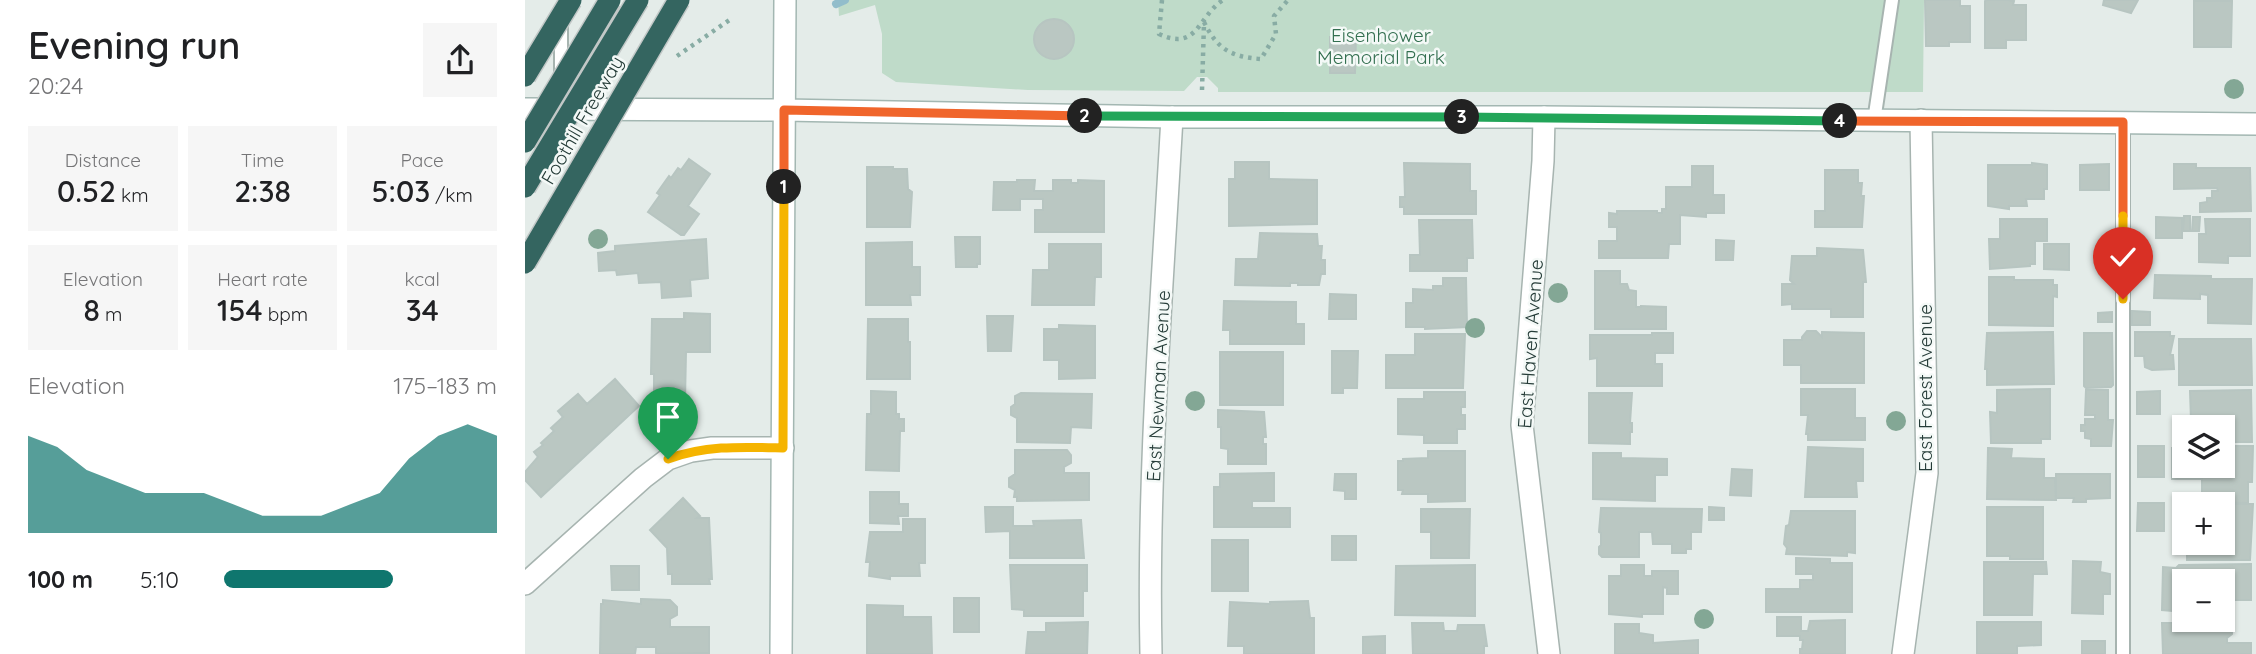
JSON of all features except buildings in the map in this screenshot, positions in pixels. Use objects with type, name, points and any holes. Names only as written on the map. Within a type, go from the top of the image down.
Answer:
[{"type":"highway","points":[[525,76],[571,0]]},
{"type":"highway","points":[[525,142],[610,0]]},
{"type":"highway","points":[[525,187],[638,0]]},
{"type":"highway","name":"Foothill Freeway","points":[[525,263],[679,0]]},
{"type":"street","points":[[781,654],[785,0]]},
{"type":"street","points":[[525,109],[784,110],[1172,117],[1544,117],[2256,124]]},
{"type":"street","name":"East Newman Avenue","points":[[1151,654],[1153,453],[1172,117]]},
{"type":"street","name":"East Haven Avenue","points":[[1544,117],[1543,161],[1522,425],[1549,654]]},
{"type":"street","name":"East Forest Avenue","points":[[1903,654],[1927,473],[1921,120]]},
{"type":"street","points":[[525,584],[643,478],[668,459],[691,451],[712,448],[783,448]]},
{"type":"lane","points":[[561,0],[561,110]]},
{"type":"lane","points":[[1874,121],[1892,0]]},
{"type":"lane","points":[[2123,122],[2123,654]]},
{"type":"path","points":[[1162,0],[1159,34],[1172,40],[1196,33],[1208,13],[1223,0]]},
{"type":"path","points":[[1204,22],[1211,37],[1224,50],[1245,58],[1261,59],[1276,34],[1274,16],[1288,0]]},
{"type":"path","points":[[677,57],[731,19]]},
{"type":"path","points":[[1202,90],[1204,22]]},
{"type":"green space","name":"Eisenhower Memorial Park","points":[[838,0],[1924,0],[1923,92],[1218,92],[1218,88],[1207,77],[1197,77],[1184,91],[1028,90],[896,82],[882,73],[882,34],[875,5],[839,16]]},
{"type":"waterway","points":[[836,4],[845,0]]},
{"type":"route","points":[[668,459],[691,451],[712,448],[783,448],[784,110],[1172,117],[2123,122],[2123,299]]}]
